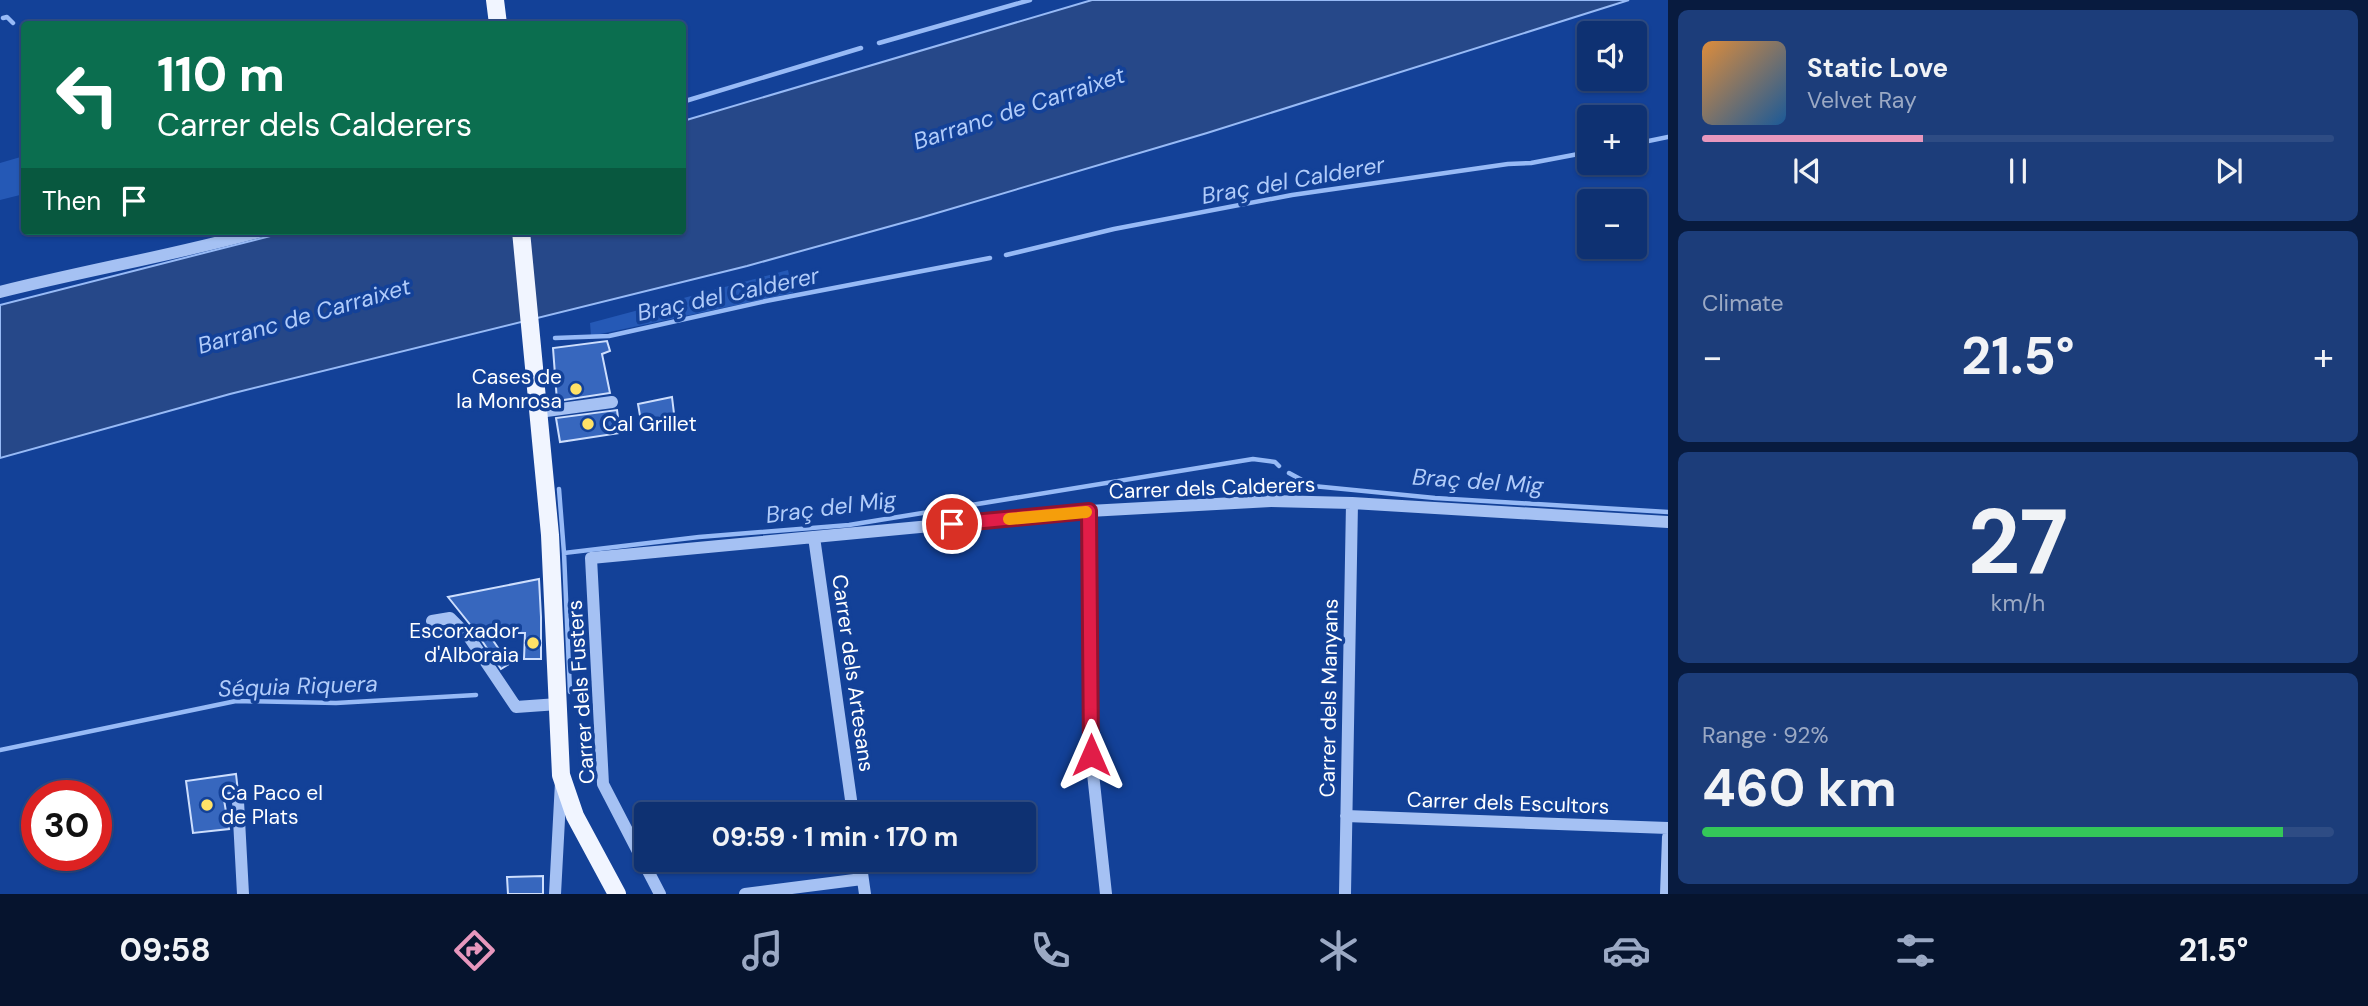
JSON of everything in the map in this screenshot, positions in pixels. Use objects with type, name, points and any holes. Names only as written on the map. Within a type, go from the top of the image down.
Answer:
[{"type":"main road","points":[[495,0],[498,21]]},
{"type":"main road","points":[[521,235],[550,535],[561,775],[575,816],[617,894]]},
{"type":"street","points":[[0,292],[247,235]]},
{"type":"street","points":[[539,412],[612,402]]},
{"type":"street","name":"Carrer dels Calderers","points":[[591,558],[1089,511],[1271,501],[1352,503],[1668,522]]},
{"type":"street","name":"Carrer dels Manyans","points":[[1345,894],[1352,503]]},
{"type":"street","points":[[1089,511],[1091,755],[1106,894]]},
{"type":"street","name":"Carrer dels Artesans","points":[[814,537],[851,802]]},
{"type":"street","name":"Carrer dels Fusters","points":[[591,558],[603,785],[660,894]]},
{"type":"street","points":[[432,621],[450,618],[469,636],[516,707],[558,704]]},
{"type":"street","points":[[555,894],[561,775]]},
{"type":"street","points":[[238,801],[243,894]]},
{"type":"street","name":"Carrer dels Escultors","points":[[1346,816],[1668,828]]},
{"type":"street","points":[[1666,894],[1668,836]]},
{"type":"street","points":[[861,872],[864,894]]},
{"type":"street","points":[[745,894],[814,890],[862,879]]},
{"type":"shaded area","points":[[21,157],[21,195],[0,200],[0,163]]},
{"type":"shaded area","points":[[788,270],[793,293],[591,336],[590,323]]},
{"type":"water","name":"Barranc de Carraixet","points":[[1092,0],[1629,0],[1207,133],[920,218],[747,266],[230,394],[0,458],[0,305],[274,235],[686,235],[686,120]]},
{"type":"building","points":[[607,341],[610,351],[602,354],[610,393],[557,401],[553,348]]},
{"type":"building","points":[[672,397],[675,422],[642,427],[638,404]]},
{"type":"building","name":"Cal Grillet","points":[[617,410],[620,433],[560,442],[556,418]]},
{"type":"building","points":[[539,579],[541,659],[524,659],[525,633],[488,633],[509,664],[501,669],[448,597]]},
{"type":"building","name":"Ca Paco el de Plats","points":[[236,774],[238,792],[223,794],[229,829],[193,833],[186,781]]},
{"type":"building","points":[[543,876],[543,894],[508,894],[507,877]]},
{"type":"waterway","points":[[879,43],[1030,0]]},
{"type":"waterway","points":[[3,18],[7,17],[13,23]]},
{"type":"waterway","points":[[686,101],[861,48]]},
{"type":"waterway","name":"Braç del Calderer","points":[[1647,141],[1668,137]]},
{"type":"waterway","name":"Braç del Calderer","points":[[1006,255],[1114,229],[1292,195],[1531,163],[1577,154]]},
{"type":"waterway","name":"Braç del Calderer","points":[[555,338],[609,336],[766,301],[990,258]]},
{"type":"waterway","name":"Braç del Mig","points":[[570,692],[564,553],[699,537],[849,525],[1253,459],[1275,462],[1279,466]]},
{"type":"waterway","name":"Braç del Mig","points":[[1289,473],[1313,486],[1435,498],[1668,512]]},
{"type":"waterway","name":"Braç del Calderer","points":[[559,489],[564,553]]},
{"type":"waterway","name":"Séquia Riquera","points":[[0,750],[236,701],[336,703],[476,695]]},
{"type":"slow traffic","points":[[1009,519],[1086,512]]},
{"type":"place","name":"Cases de la Monrosa","points":[[576,389]]},
{"type":"place","name":"Cal Grillet","points":[[588,424]]},
{"type":"place","name":"Escorxador d'Alboraia","points":[[533,643]]},
{"type":"place","name":"Ca Paco el de Plats","points":[[207,805]]},
{"type":"route","points":[[952,524],[1089,511],[1091,755]]}]
